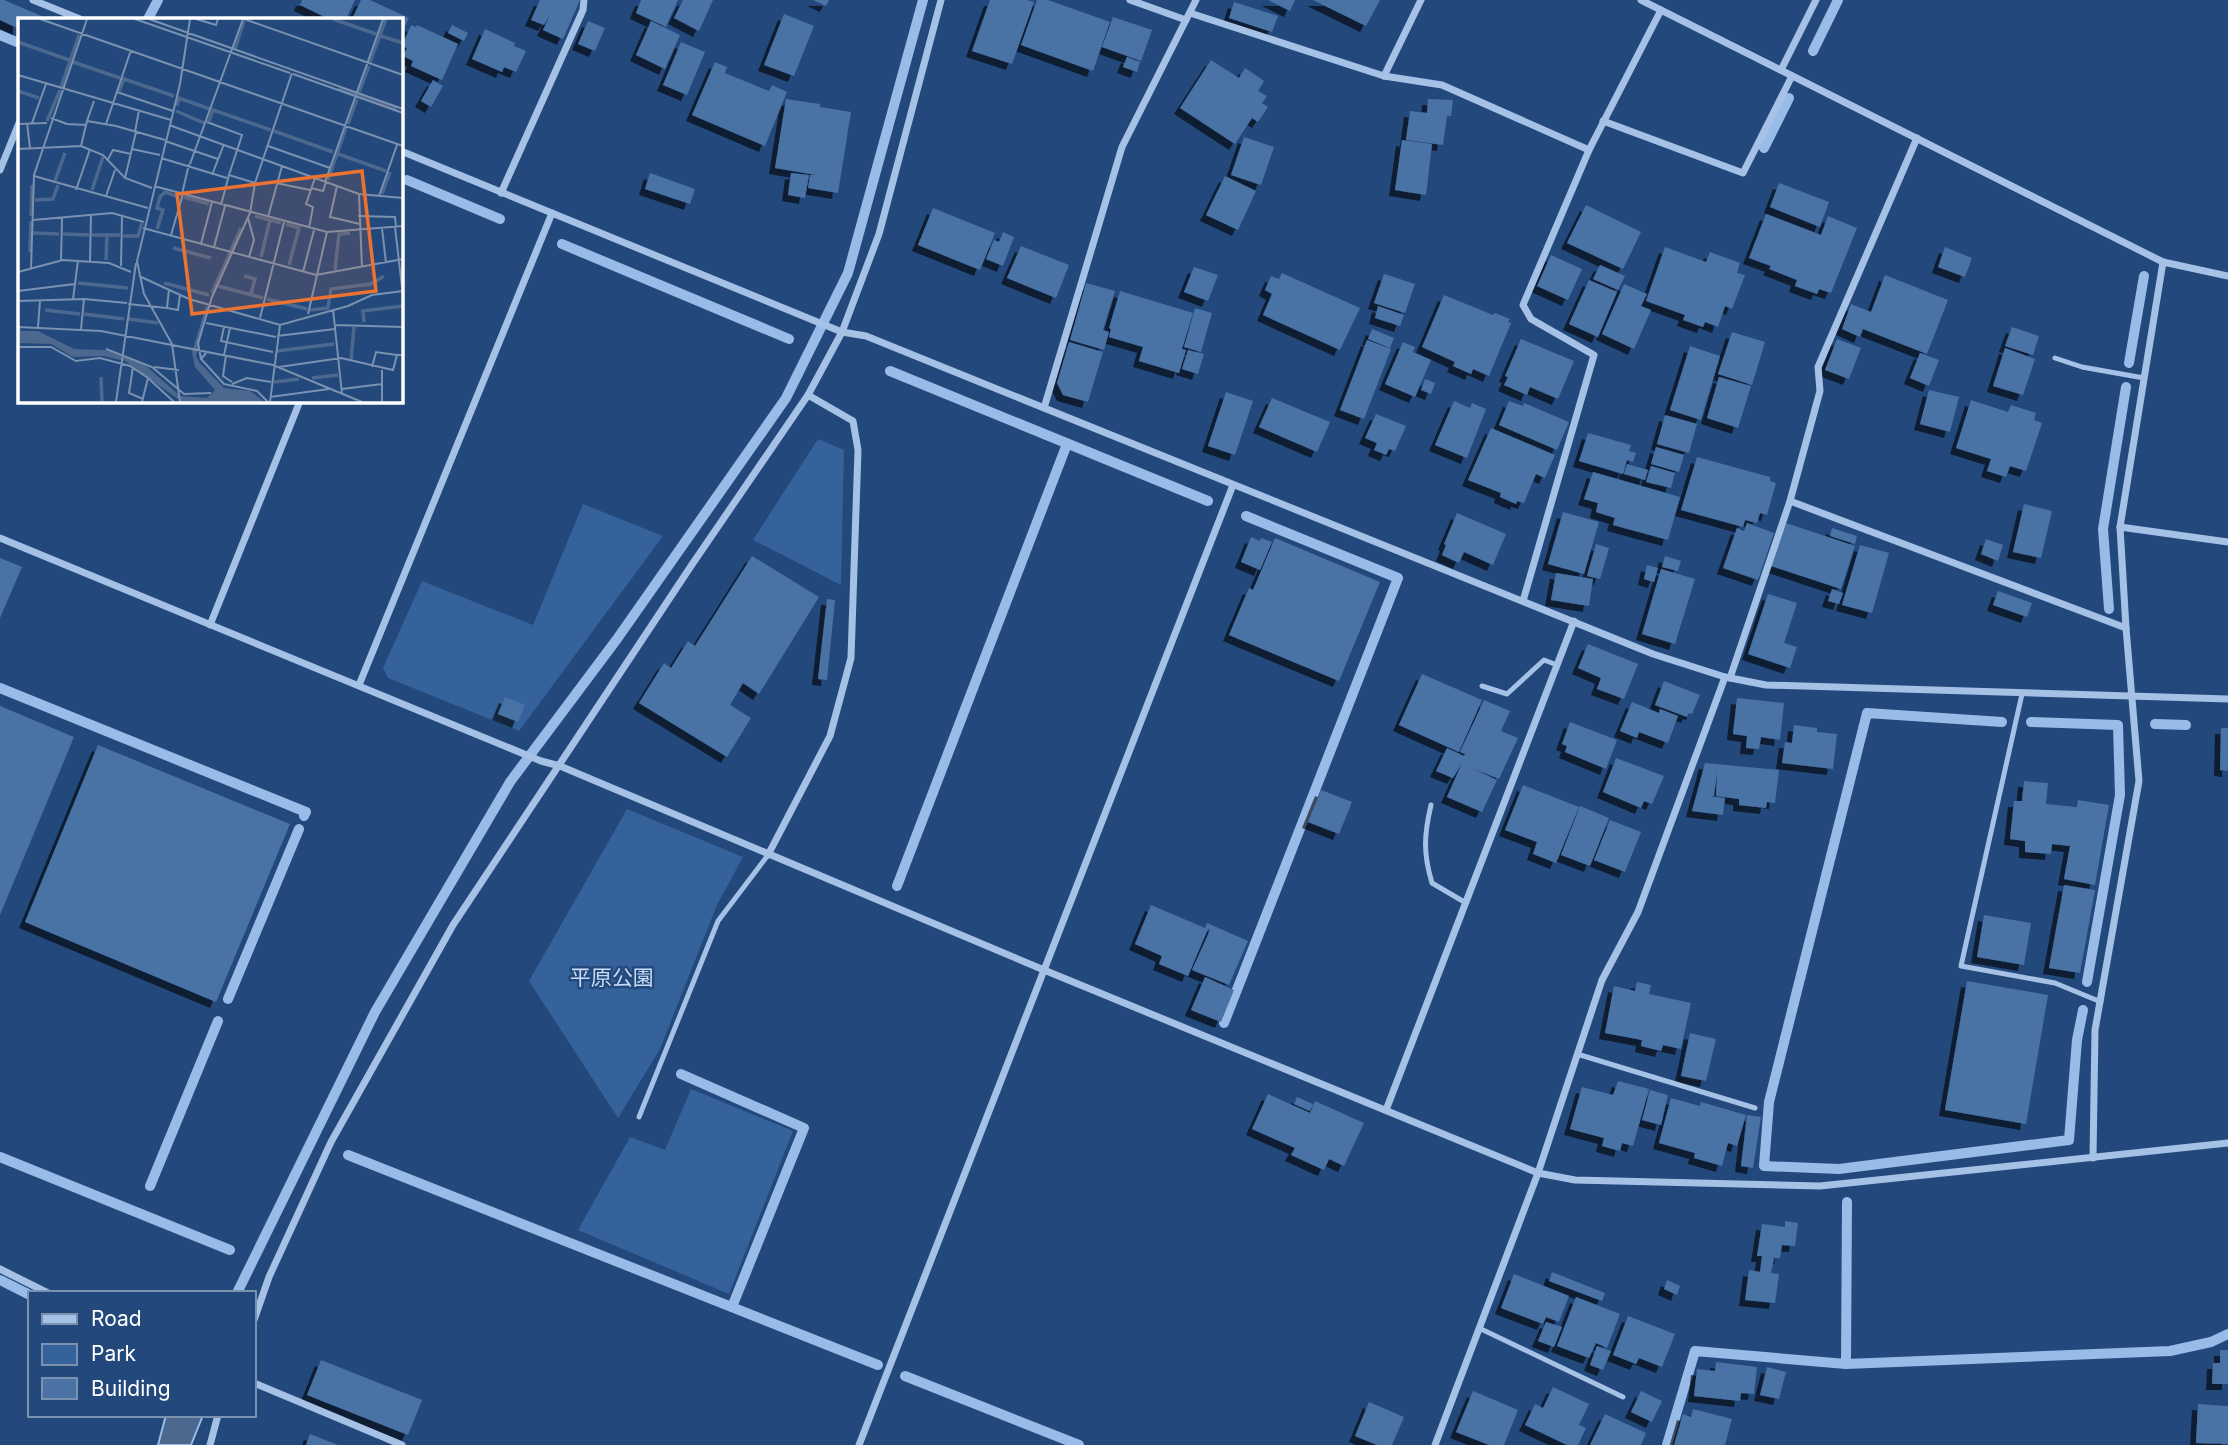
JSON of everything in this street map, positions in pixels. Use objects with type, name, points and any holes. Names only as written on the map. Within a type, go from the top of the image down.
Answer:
[{"type":"street","points":[[33,0],[55,4],[63,16]]},
{"type":"street","points":[[500,192],[583,10],[584,0]]},
{"type":"street","points":[[256,1314],[269,1277],[331,1142],[453,925],[808,395],[842,332],[878,234],[941,0]]},
{"type":"street","points":[[1130,0],[1384,76],[1442,85],[1589,150]]},
{"type":"street","points":[[1044,408],[1122,147],[1196,0]]},
{"type":"street","points":[[1384,76],[1421,0]]},
{"type":"street","points":[[1641,0],[2163,261],[2228,276]]},
{"type":"street","points":[[1781,70],[1816,0]]},
{"type":"street","points":[[1523,601],[1594,355],[1531,318],[1523,305],[1589,150],[1661,10]]},
{"type":"street","points":[[1604,121],[1743,173],[1792,76]]},
{"type":"street","points":[[0,170],[18,125]]},
{"type":"street","points":[[1435,1445],[1538,1173],[1602,980],[1637,912],[1727,678],[1790,502],[1820,391],[1818,367],[1917,138]]},
{"type":"street","points":[[402,152],[833,329],[866,336],[1653,654],[1727,678],[1766,685],[2228,699]]},
{"type":"street","points":[[359,685],[552,213]]},
{"type":"street","points":[[2093,1158],[2095,1030],[2140,781],[2120,527],[2163,261]]},
{"type":"street","points":[[768,855],[830,736],[850,658],[858,450],[853,421],[808,395]]},
{"type":"street","points":[[210,625],[300,402]]},
{"type":"street","points":[[859,1445],[1233,485]]},
{"type":"street","points":[[1790,502],[2126,628]]},
{"type":"street","points":[[2120,527],[2228,542]]},
{"type":"street","points":[[0,538],[541,761],[560,766],[1044,970],[1538,1173],[1575,1180],[1820,1186],[2228,1143]]},
{"type":"street","points":[[1386,1110],[1574,621]]},
{"type":"street","points":[[0,1269],[44,1291]]},
{"type":"street","points":[[256,1383],[402,1445]]},
{"type":"street","points":[[210,1445],[217,1417]]},
{"type":"lane","points":[[2055,358],[2082,367],[2144,378]]},
{"type":"lane","points":[[1482,686],[1507,694],[1544,660],[1557,665]]},
{"type":"lane","points":[[2022,694],[1961,965],[2055,983],[2101,1002]]},
{"type":"lane","points":[[1432,805],[1425,830],[1425,859],[1432,883],[1466,903]]},
{"type":"lane","points":[[639,1117],[718,921],[768,855]]},
{"type":"lane","points":[[1577,1054],[1755,1108]]},
{"type":"lane","points":[[1480,1328],[1623,1397]]},
{"type":"green space","points":[[818,439],[844,450],[841,585],[753,540]]},
{"type":"green space","points":[[583,504],[663,536],[519,731],[388,678],[383,668],[422,581],[533,625]]},
{"type":"green space","name":"平原公園","points":[[627,809],[743,857],[717,905],[660,1049],[618,1118],[529,981]]},
{"type":"green space","points":[[691,1089],[793,1131],[729,1294],[578,1230],[630,1137],[665,1150]]},
{"type":"shaded area","points":[[165,1417],[202,1417],[191,1445],[158,1445]]},
{"type":"building","points":[[0,0],[44,17],[18,18],[18,29],[0,20]]},
{"type":"building","points":[[302,0],[355,0],[346,18],[327,18],[300,5]]},
{"type":"building","points":[[361,0],[370,0],[409,18],[402,33],[402,18],[352,18]]},
{"type":"building","points":[[540,0],[580,0],[563,39],[543,30],[550,15],[544,25],[531,20]]},
{"type":"building","points":[[641,0],[678,0],[666,27],[636,13]]},
{"type":"building","points":[[683,0],[713,0],[699,31],[674,18]]},
{"type":"building","points":[[813,0],[829,0],[826,6]]},
{"type":"building","points":[[990,0],[1034,2],[1012,64],[972,51]]},
{"type":"building","points":[[1037,0],[1048,0],[1110,22],[1093,71],[1021,45]]},
{"type":"building","points":[[1268,0],[1295,0],[1290,11]]},
{"type":"building","points":[[1313,0],[1380,0],[1366,26]]},
{"type":"building","points":[[1234,2],[1278,16],[1272,32],[1229,18]]},
{"type":"building","points":[[784,14],[814,26],[794,76],[764,65]]},
{"type":"building","points":[[1113,17],[1152,30],[1141,61],[1102,47]]},
{"type":"building","points":[[588,21],[605,28],[595,51],[578,44]]},
{"type":"building","points":[[651,21],[680,35],[665,69],[636,55]]},
{"type":"building","points":[[411,25],[417,25],[458,44],[442,80],[411,66],[413,61],[403,56],[407,48],[402,46]]},
{"type":"building","points":[[452,25],[468,33],[464,41],[448,33]]},
{"type":"building","points":[[485,29],[526,51],[516,72],[504,67],[502,72],[472,59]]},
{"type":"building","points":[[681,42],[705,52],[687,95],[663,85]]},
{"type":"building","points":[[1127,57],[1140,62],[1137,72],[1123,67]]},
{"type":"building","points":[[1211,60],[1239,78],[1245,68],[1264,81],[1258,91],[1267,96],[1262,103],[1268,107],[1258,122],[1252,118],[1235,144],[1180,108]]},
{"type":"building","points":[[715,62],[727,67],[725,73],[769,91],[772,85],[787,92],[765,146],[692,115]]},
{"type":"building","points":[[433,80],[443,86],[431,107],[421,101]]},
{"type":"building","points":[[786,99],[851,112],[838,193],[808,188],[810,175],[816,175],[775,168]]},
{"type":"building","points":[[1428,99],[1453,100],[1451,116],[1447,116],[1443,145],[1406,140],[1410,111],[1427,113]]},
{"type":"building","points":[[1244,137],[1274,147],[1261,185],[1231,175]]},
{"type":"building","points":[[1402,140],[1432,144],[1426,195],[1395,190]]},
{"type":"building","points":[[650,173],[695,189],[690,204],[645,189]]},
{"type":"building","points":[[791,173],[809,175],[805,198],[788,195]]},
{"type":"building","points":[[1225,176],[1256,191],[1238,230],[1206,215]]},
{"type":"building","points":[[1779,183],[1829,202],[1820,227],[1770,207]]},
{"type":"building","points":[[1586,205],[1641,232],[1623,269],[1567,243]]},
{"type":"building","points":[[933,208],[995,233],[980,270],[918,245]]},
{"type":"building","points":[[1766,214],[1821,235],[1828,216],[1857,228],[1831,293],[1819,289],[1817,294],[1795,286],[1797,280],[1749,258]]},
{"type":"building","points":[[1003,232],[1014,237],[1003,266],[986,259],[994,240],[999,242]]},
{"type":"building","points":[[1021,246],[1069,265],[1056,298],[1007,278]]},
{"type":"building","points":[[1665,247],[1706,262],[1710,252],[1740,263],[1737,273],[1745,275],[1732,309],[1725,306],[1718,327],[1705,322],[1703,327],[1683,320],[1685,315],[1646,301]]},
{"type":"building","points":[[1945,247],[1972,258],[1965,277],[1938,267]]},
{"type":"building","points":[[1551,255],[1582,269],[1568,300],[1537,286]]},
{"type":"building","points":[[1600,265],[1625,276],[1618,290],[1593,279]]},
{"type":"building","points":[[1194,267],[1218,275],[1208,301],[1184,292]]},
{"type":"building","points":[[1282,273],[1360,308],[1340,350],[1263,315],[1272,294],[1265,290],[1271,276],[1279,279]]},
{"type":"building","points":[[1384,274],[1415,284],[1405,313],[1374,303]]},
{"type":"building","points":[[1885,275],[1948,300],[1927,354],[1863,329],[1860,337],[1842,329],[1851,304],[1871,312]]},
{"type":"building","points":[[1589,280],[1617,292],[1598,337],[1569,324]]},
{"type":"building","points":[[1086,283],[1115,291],[1103,330],[1109,332],[1104,350],[1070,340]]},
{"type":"building","points":[[1624,284],[1647,294],[1641,306],[1651,310],[1634,349],[1602,334]]},
{"type":"building","points":[[1120,291],[1193,313],[1182,349],[1186,350],[1179,373],[1139,361],[1143,347],[1109,337]]},
{"type":"building","points":[[1444,295],[1510,319],[1508,322],[1511,323],[1489,376],[1473,369],[1471,374],[1453,366],[1455,362],[1422,347]]},
{"type":"building","points":[[1378,306],[1404,315],[1400,326],[1375,318]]},
{"type":"building","points":[[1195,308],[1212,313],[1201,352],[1184,347]]},
{"type":"building","points":[[2012,327],[2039,336],[2033,355],[2005,346]]},
{"type":"building","points":[[1372,329],[1394,338],[1390,348],[1368,339]]},
{"type":"building","points":[[1732,332],[1765,342],[1752,385],[1718,374]]},
{"type":"building","points":[[1521,339],[1574,361],[1558,399],[1530,387],[1527,395],[1504,385],[1508,377],[1505,376]]},
{"type":"building","points":[[1837,339],[1861,348],[1849,379],[1825,370]]},
{"type":"building","points":[[1367,340],[1391,349],[1364,419],[1340,410]]},
{"type":"building","points":[[1069,342],[1103,352],[1088,402],[1063,395],[1057,383]]},
{"type":"building","points":[[1403,342],[1415,347],[1413,352],[1431,360],[1415,397],[1385,384]]},
{"type":"building","points":[[1690,346],[1720,356],[1701,420],[1670,410]]},
{"type":"building","points":[[2005,348],[2035,359],[2023,395],[1993,386]]},
{"type":"building","points":[[1188,350],[1204,354],[1198,374],[1182,369]]},
{"type":"building","points":[[1920,353],[1939,360],[1929,386],[1910,378]]},
{"type":"building","points":[[1719,377],[1751,386],[1738,428],[1707,418]]},
{"type":"building","points":[[1425,379],[1435,383],[1431,394],[1421,390]]},
{"type":"building","points":[[1929,390],[1959,397],[1950,432],[1920,424]]},
{"type":"building","points":[[1226,392],[1253,401],[1235,455],[1208,446]]},
{"type":"building","points":[[1272,398],[1330,422],[1317,452],[1259,427]]},
{"type":"building","points":[[1971,400],[2008,412],[2011,405],[2036,413],[2034,420],[2042,423],[2026,471],[2010,466],[2006,477],[1987,471],[1991,459],[1956,448]]},
{"type":"building","points":[[1454,401],[1470,408],[1472,403],[1486,409],[1467,458],[1435,445]]},
{"type":"building","points":[[1509,401],[1523,406],[1524,403],[1569,422],[1557,450],[1499,425]]},
{"type":"building","points":[[1376,414],[1406,426],[1395,451],[1389,449],[1386,455],[1374,450],[1377,443],[1365,438]]},
{"type":"building","points":[[1665,415],[1697,424],[1689,453],[1657,444]]},
{"type":"building","points":[[1491,428],[1555,455],[1545,478],[1536,474],[1524,503],[1517,501],[1516,504],[1500,497],[1501,493],[1468,480]]},
{"type":"building","points":[[1588,433],[1631,445],[1629,451],[1636,453],[1633,462],[1627,460],[1623,474],[1579,461]]},
{"type":"building","points":[[1656,447],[1684,455],[1679,472],[1651,464]]},
{"type":"building","points":[[1697,457],[1770,477],[1770,481],[1776,483],[1767,515],[1760,513],[1757,523],[1745,520],[1743,527],[1681,510]]},
{"type":"building","points":[[1627,464],[1648,470],[1645,480],[1624,474]]},
{"type":"building","points":[[1651,466],[1675,473],[1671,488],[1646,482]]},
{"type":"building","points":[[1593,472],[1680,497],[1668,540],[1613,525],[1615,518],[1596,512],[1598,503],[1584,499]]},
{"type":"building","points":[[2024,504],[2052,511],[2041,558],[2013,552]]},
{"type":"building","points":[[1563,512],[1599,522],[1584,574],[1548,564]]},
{"type":"building","points":[[1457,513],[1506,534],[1493,565],[1464,552],[1459,563],[1442,555]]},
{"type":"building","points":[[1747,523],[1774,533],[1758,580],[1723,568],[1737,528],[1744,531]]},
{"type":"building","points":[[1786,523],[1855,546],[1841,589],[1771,566]]},
{"type":"building","points":[[1832,528],[1857,536],[1855,544],[1830,536]]},
{"type":"building","points":[[1251,537],[1272,542],[1260,570],[1241,562]]},
{"type":"building","points":[[1275,538],[1380,582],[1339,681],[1229,635],[1249,588],[1253,590]]},
{"type":"building","points":[[1986,539],[2003,545],[1998,561],[1981,554]]},
{"type":"building","points":[[1596,544],[1609,548],[1600,579],[1587,576]]},
{"type":"building","points":[[1860,545],[1889,553],[1872,613],[1842,605]]},
{"type":"building","points":[[752,556],[819,597],[759,694],[743,683],[730,705],[751,718],[727,757],[639,703],[664,663],[671,668],[688,641],[695,646]]},
{"type":"building","points":[[1665,556],[1681,561],[1678,571],[1662,567]]},
{"type":"building","points":[[0,558],[22,567],[0,618]]},
{"type":"building","points":[[1647,565],[1658,568],[1654,582],[1644,579]]},
{"type":"building","points":[[1661,569],[1695,579],[1675,644],[1642,634]]},
{"type":"building","points":[[1556,573],[1593,579],[1589,606],[1551,600]]},
{"type":"building","points":[[1832,589],[1843,593],[1839,604],[1828,601]]},
{"type":"building","points":[[1998,591],[2032,603],[2027,617],[1993,605]]},
{"type":"building","points":[[1768,594],[1797,603],[1784,643],[1797,647],[1790,668],[1748,654]]},
{"type":"building","points":[[827,599],[835,600],[827,680],[818,679]]},
{"type":"building","points":[[1588,644],[1638,664],[1624,699],[1597,689],[1601,678],[1578,668]]},
{"type":"building","points":[[1422,674],[1482,700],[1459,752],[1399,725]]},
{"type":"building","points":[[1664,681],[1700,695],[1692,714],[1689,713],[1687,717],[1655,705]]},
{"type":"building","points":[[505,697],[525,705],[518,722],[498,714]]},
{"type":"building","points":[[1737,698],[1784,703],[1780,740],[1761,737],[1759,749],[1746,748],[1747,736],[1733,734]]},
{"type":"building","points":[[1484,700],[1510,711],[1501,731],[1518,738],[1499,779],[1474,769],[1497,780],[1482,812],[1447,797],[1462,763],[1453,778],[1436,771],[1447,748],[1464,756],[1465,754],[1460,752]]},
{"type":"building","points":[[1632,702],[1659,713],[1660,709],[1678,716],[1668,743],[1639,732],[1637,738],[1620,731]]},
{"type":"building","points":[[0,706],[74,737],[0,915]]},
{"type":"building","points":[[1570,722],[1617,740],[1606,769],[1565,752],[1567,746],[1562,744]]},
{"type":"building","points":[[1794,725],[1817,728],[1817,732],[1837,734],[1833,769],[1782,763],[1785,742],[1792,743]]},
{"type":"building","points":[[2221,728],[2228,728],[2228,771],[2220,770]]},
{"type":"building","points":[[98,745],[290,824],[216,1002],[25,922]]},
{"type":"building","points":[[1616,758],[1664,776],[1652,804],[1644,801],[1641,808],[1603,792]]},
{"type":"building","points":[[1705,763],[1779,770],[1775,803],[1767,802],[1766,808],[1739,805],[1739,799],[1716,796],[1717,772],[1714,796],[1709,796],[1725,798],[1723,815],[1692,811]]},
{"type":"building","points":[[2024,781],[2048,783],[2046,804],[2077,807],[2078,800],[2109,805],[2095,885],[2064,879],[2070,846],[2052,844],[2051,854],[2025,852],[2025,841],[2010,839],[2014,801],[2022,801]]},
{"type":"building","points":[[1523,785],[1579,807],[1556,863],[1533,854],[1537,842],[1505,830]]},
{"type":"building","points":[[1321,790],[1352,802],[1339,834],[1308,822]]},
{"type":"building","points":[[1580,806],[1609,818],[1590,866],[1561,855]]},
{"type":"building","points":[[1610,820],[1641,832],[1625,872],[1594,860]]},
{"type":"building","points":[[2064,885],[2095,890],[2080,973],[2049,968]]},
{"type":"building","points":[[1151,905],[1205,928],[1207,923],[1248,941],[1229,985],[1192,970],[1210,930],[1208,929],[1188,976],[1159,964],[1162,956],[1135,944]]},
{"type":"building","points":[[1984,915],[2031,923],[2024,965],[1977,957]]},
{"type":"building","points":[[1205,977],[1234,990],[1221,1022],[1191,1010]]},
{"type":"building","points":[[1967,981],[2048,995],[2026,1124],[1945,1110]]},
{"type":"building","points":[[1637,982],[1651,985],[1649,994],[1691,1003],[1681,1049],[1663,1045],[1661,1051],[1641,1046],[1642,1040],[1605,1033],[1614,986],[1635,991]]},
{"type":"building","points":[[1690,1033],[1716,1039],[1706,1081],[1681,1076]]},
{"type":"building","points":[[1618,1081],[1649,1089],[1633,1146],[1622,1143],[1620,1151],[1602,1146],[1604,1138],[1570,1129],[1582,1087],[1613,1095]]},
{"type":"building","points":[[1650,1090],[1668,1095],[1661,1125],[1642,1120]]},
{"type":"building","points":[[1268,1094],[1310,1113],[1315,1101],[1364,1123],[1344,1166],[1329,1159],[1324,1170],[1291,1155],[1295,1148],[1252,1129]]},
{"type":"building","points":[[1297,1097],[1313,1104],[1310,1111],[1294,1104]]},
{"type":"building","points":[[1671,1098],[1700,1106],[1701,1102],[1746,1115],[1737,1146],[1728,1143],[1722,1166],[1694,1158],[1695,1153],[1659,1143]]},
{"type":"building","points":[[1747,1115],[1761,1117],[1753,1168],[1741,1166]]},
{"type":"building","points":[[1785,1221],[1798,1223],[1795,1246],[1782,1245],[1780,1258],[1774,1258],[1771,1273],[1779,1274],[1775,1303],[1745,1300],[1749,1270],[1760,1272],[1762,1256],[1757,1256],[1762,1224],[1785,1227]]},
{"type":"building","points":[[1552,1272],[1605,1293],[1602,1301],[1549,1281]]},
{"type":"building","points":[[1514,1274],[1569,1296],[1559,1322],[1546,1317],[1543,1324],[1501,1308]]},
{"type":"building","points":[[1667,1280],[1680,1286],[1677,1295],[1664,1289]]},
{"type":"building","points":[[1576,1297],[1620,1314],[1607,1348],[1596,1343],[1589,1358],[1557,1346]]},
{"type":"building","points":[[1628,1316],[1675,1334],[1662,1367],[1639,1358],[1636,1364],[1613,1355]]},
{"type":"building","points":[[1546,1322],[1562,1327],[1554,1347],[1538,1341]]},
{"type":"building","points":[[1597,1346],[1611,1351],[1603,1370],[1590,1365]]},
{"type":"building","points":[[2220,1350],[2228,1350],[2228,1384],[2212,1384],[2213,1363],[2220,1363]]},
{"type":"building","points":[[321,1360],[422,1400],[408,1435],[307,1395]]},
{"type":"building","points":[[1716,1362],[1757,1367],[1754,1394],[1741,1393],[1740,1401],[1694,1396],[1697,1369],[1715,1371]]},
{"type":"building","points":[[1767,1367],[1786,1372],[1779,1399],[1760,1395]]},
{"type":"building","points":[[1553,1387],[1589,1404],[1579,1425],[1586,1428],[1578,1445],[1567,1445],[1525,1425],[1535,1404],[1543,1408]]},
{"type":"building","points":[[1473,1391],[1518,1410],[1504,1445],[1489,1445],[1456,1432]]},
{"type":"building","points":[[1641,1391],[1662,1401],[1652,1422],[1631,1412]]},
{"type":"building","points":[[1369,1402],[1404,1417],[1392,1445],[1377,1445],[1355,1436]]},
{"type":"building","points":[[2198,1404],[2228,1406],[2228,1444],[2196,1443]]},
{"type":"building","points":[[1693,1409],[1732,1419],[1725,1445],[1674,1445],[1683,1414],[1691,1417]]},
{"type":"building","points":[[1605,1414],[1646,1433],[1641,1445],[1590,1445]]},
{"type":"building","points":[[310,1434],[338,1445],[306,1445]]},
{"type":"waterway","points":[[149,18],[158,0]]},
{"type":"waterway","points":[[238,1291],[375,1012],[510,782],[617,639],[786,398],[848,273],[923,0]]},
{"type":"waterway","points":[[1813,51],[1838,0]]},
{"type":"waterway","points":[[0,35],[18,43]]},
{"type":"waterway","points":[[1764,148],[1789,98]]},
{"type":"waterway","points":[[407,180],[500,219]]},
{"type":"waterway","points":[[562,244],[789,339]]},
{"type":"waterway","points":[[2129,363],[2144,276]]},
{"type":"waterway","points":[[890,371],[1208,501]]},
{"type":"waterway","points":[[2109,609],[2103,529],[2126,387]]},
{"type":"waterway","points":[[897,886],[1067,444]]},
{"type":"waterway","points":[[1224,1023],[1398,578],[1246,516]]},
{"type":"waterway","points":[[0,688],[306,812],[304,816]]},
{"type":"waterway","points":[[2002,722],[1867,713],[1769,1102],[1764,1166],[1839,1169],[2069,1140],[2077,1040],[2083,1010]]},
{"type":"waterway","points":[[2031,722],[2118,725],[2120,795],[2087,982]]},
{"type":"waterway","points":[[2155,724],[2186,725]]},
{"type":"waterway","points":[[228,999],[299,829]]},
{"type":"waterway","points":[[150,1186],[218,1021]]},
{"type":"waterway","points":[[681,1074],[804,1128],[732,1307]]},
{"type":"waterway","points":[[348,1155],[878,1365]]},
{"type":"waterway","points":[[0,1157],[230,1250]]},
{"type":"waterway","points":[[1846,1364],[1847,1202]]},
{"type":"waterway","points":[[0,1280],[28,1294]]},
{"type":"waterway","points":[[1667,1445],[1695,1351],[1846,1364],[2170,1351],[2211,1342],[2228,1334]]},
{"type":"waterway","points":[[905,1376],[1079,1445]]}]
